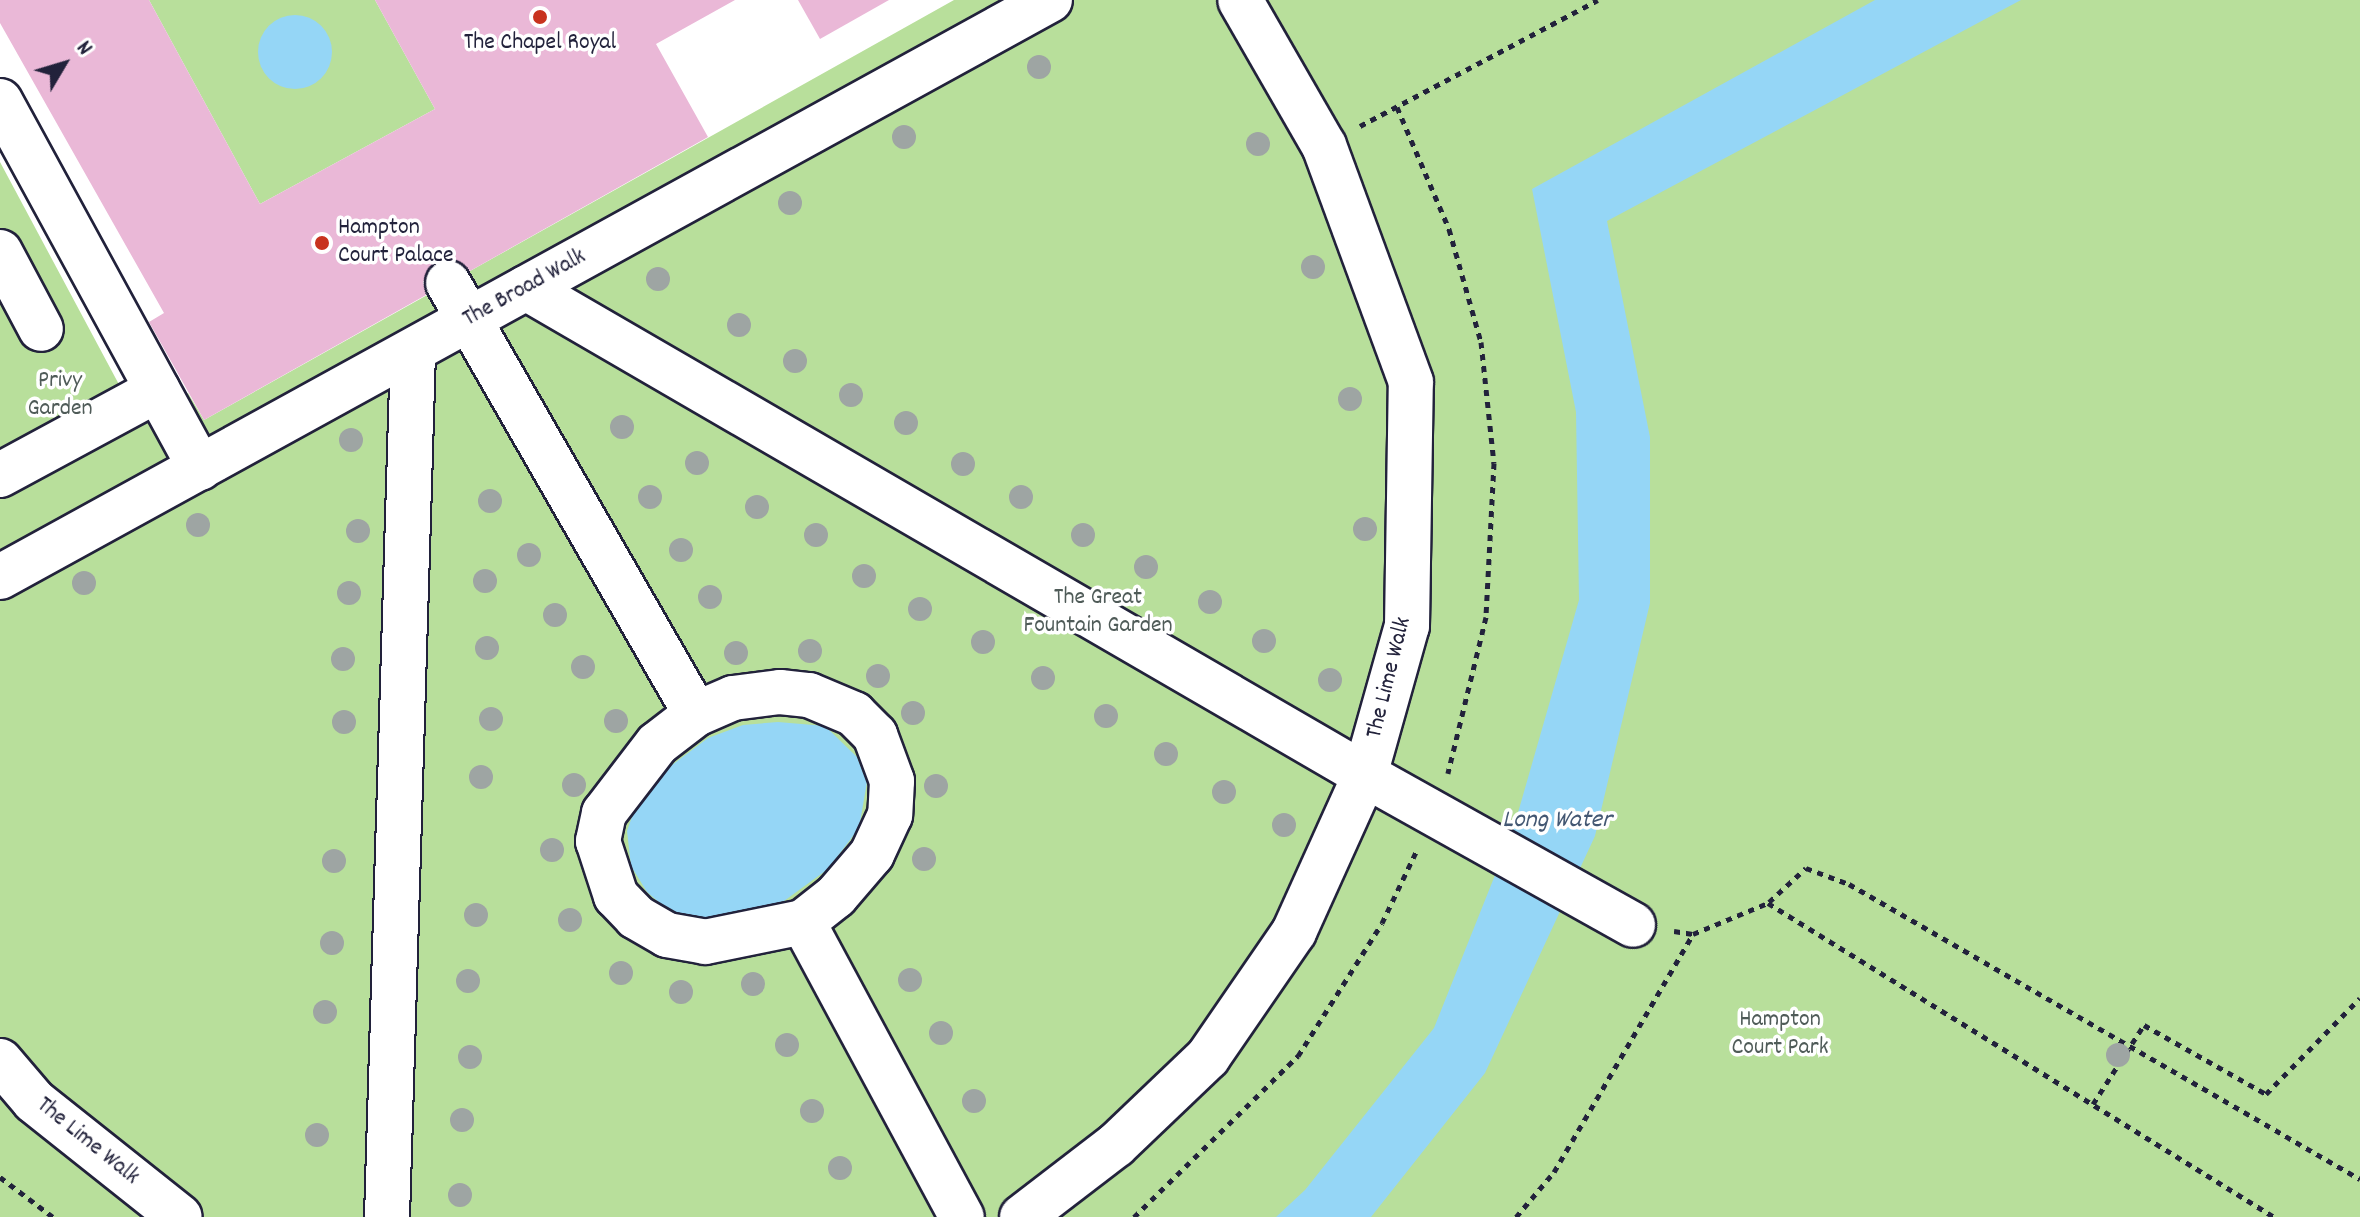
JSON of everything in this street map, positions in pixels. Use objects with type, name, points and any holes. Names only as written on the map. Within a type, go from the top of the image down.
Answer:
[{"type":"street","name":"The Broad Walk","points":[[0,577],[1050,0]]},
{"type":"street","name":"The Lime Walk","points":[[1022,1217],[1116,1145],[1208,1057],[1294,932],[1365,775],[1407,626],[1411,382],[1324,146],[1240,0]]},
{"type":"street","points":[[0,101],[13,151],[157,390],[200,468]]},
{"type":"street","points":[[0,252],[41,329]]},
{"type":"street","points":[[448,283],[696,714]]},
{"type":"street","points":[[526,288],[1365,775],[1633,925]]},
{"type":"street","points":[[387,1217],[413,352]]},
{"type":"street","points":[[0,475],[157,390]]},
{"type":"street","points":[[780,692],[809,695],[854,714],[875,735],[892,781],[890,815],[872,854],[836,896],[803,922],[705,942],[667,935],[636,917],[616,896],[598,841],[604,813],[657,744],[696,714],[733,698],[780,692]]},
{"type":"street","points":[[803,922],[962,1217]]},
{"type":"street","name":"The Lime Walk","points":[[0,1061],[34,1101],[180,1217]]},
{"type":"path","points":[[1324,146],[1598,0]]},
{"type":"path","points":[[1633,925],[1693,934],[1768,903],[1806,868],[1849,884],[2360,1179]]},
{"type":"path","points":[[1768,903],[2274,1217]]},
{"type":"path","points":[[1516,1217],[1554,1172],[1693,934]]},
{"type":"path","points":[[2093,1104],[2144,1025],[2266,1094],[2360,998]]},
{"type":"path","points":[[0,1177],[53,1217]]},
{"type":"green space","points":[[149,0],[375,0],[435,109],[260,204]]},
{"type":"green space","name":"The Great Fountain Garden","points":[[954,0],[2360,0],[2360,1217],[0,1217],[0,162],[138,420],[188,393],[204,420]]},
{"type":"water","name":"Long Water","points":[[1875,0],[2021,0],[1607,221],[1650,437],[1650,603],[1595,836],[1485,1073],[1371,1217],[1276,1217],[1305,1190],[1434,1028],[1513,830],[1579,600],[1576,412],[1532,189]]},
{"type":"water","points":[[288,15],[302,15],[316,21],[326,31],[332,52],[330,66],[316,83],[302,89],[288,89],[274,83],[264,73],[258,59],[258,45],[264,31],[274,21]]},
{"type":"water","points":[[778,722],[825,726],[857,757],[867,782],[859,828],[828,869],[784,901],[738,915],[701,919],[669,911],[647,892],[631,866],[627,831],[635,808],[668,768],[708,738],[743,725]]},
{"type":"building","name":"Hampton Court Palace","points":[[0,0],[149,0],[260,204],[435,109],[375,0],[735,0],[656,44],[708,137],[470,271],[449,258],[435,262],[423,282],[426,295],[204,420],[149,322],[164,313],[0,23]]},
{"type":"building","points":[[798,0],[889,0],[820,39]]},
{"type":"place","name":"The Chapel Royal","points":[[540,17]]},
{"type":"place","name":"Hampton Court Palace","points":[[322,243]]},
{"type":"park label","name":"Privy Garden","points":[[60,396]]},
{"type":"park label","name":"Hampton Court Park","points":[[1780,1035]]}]
